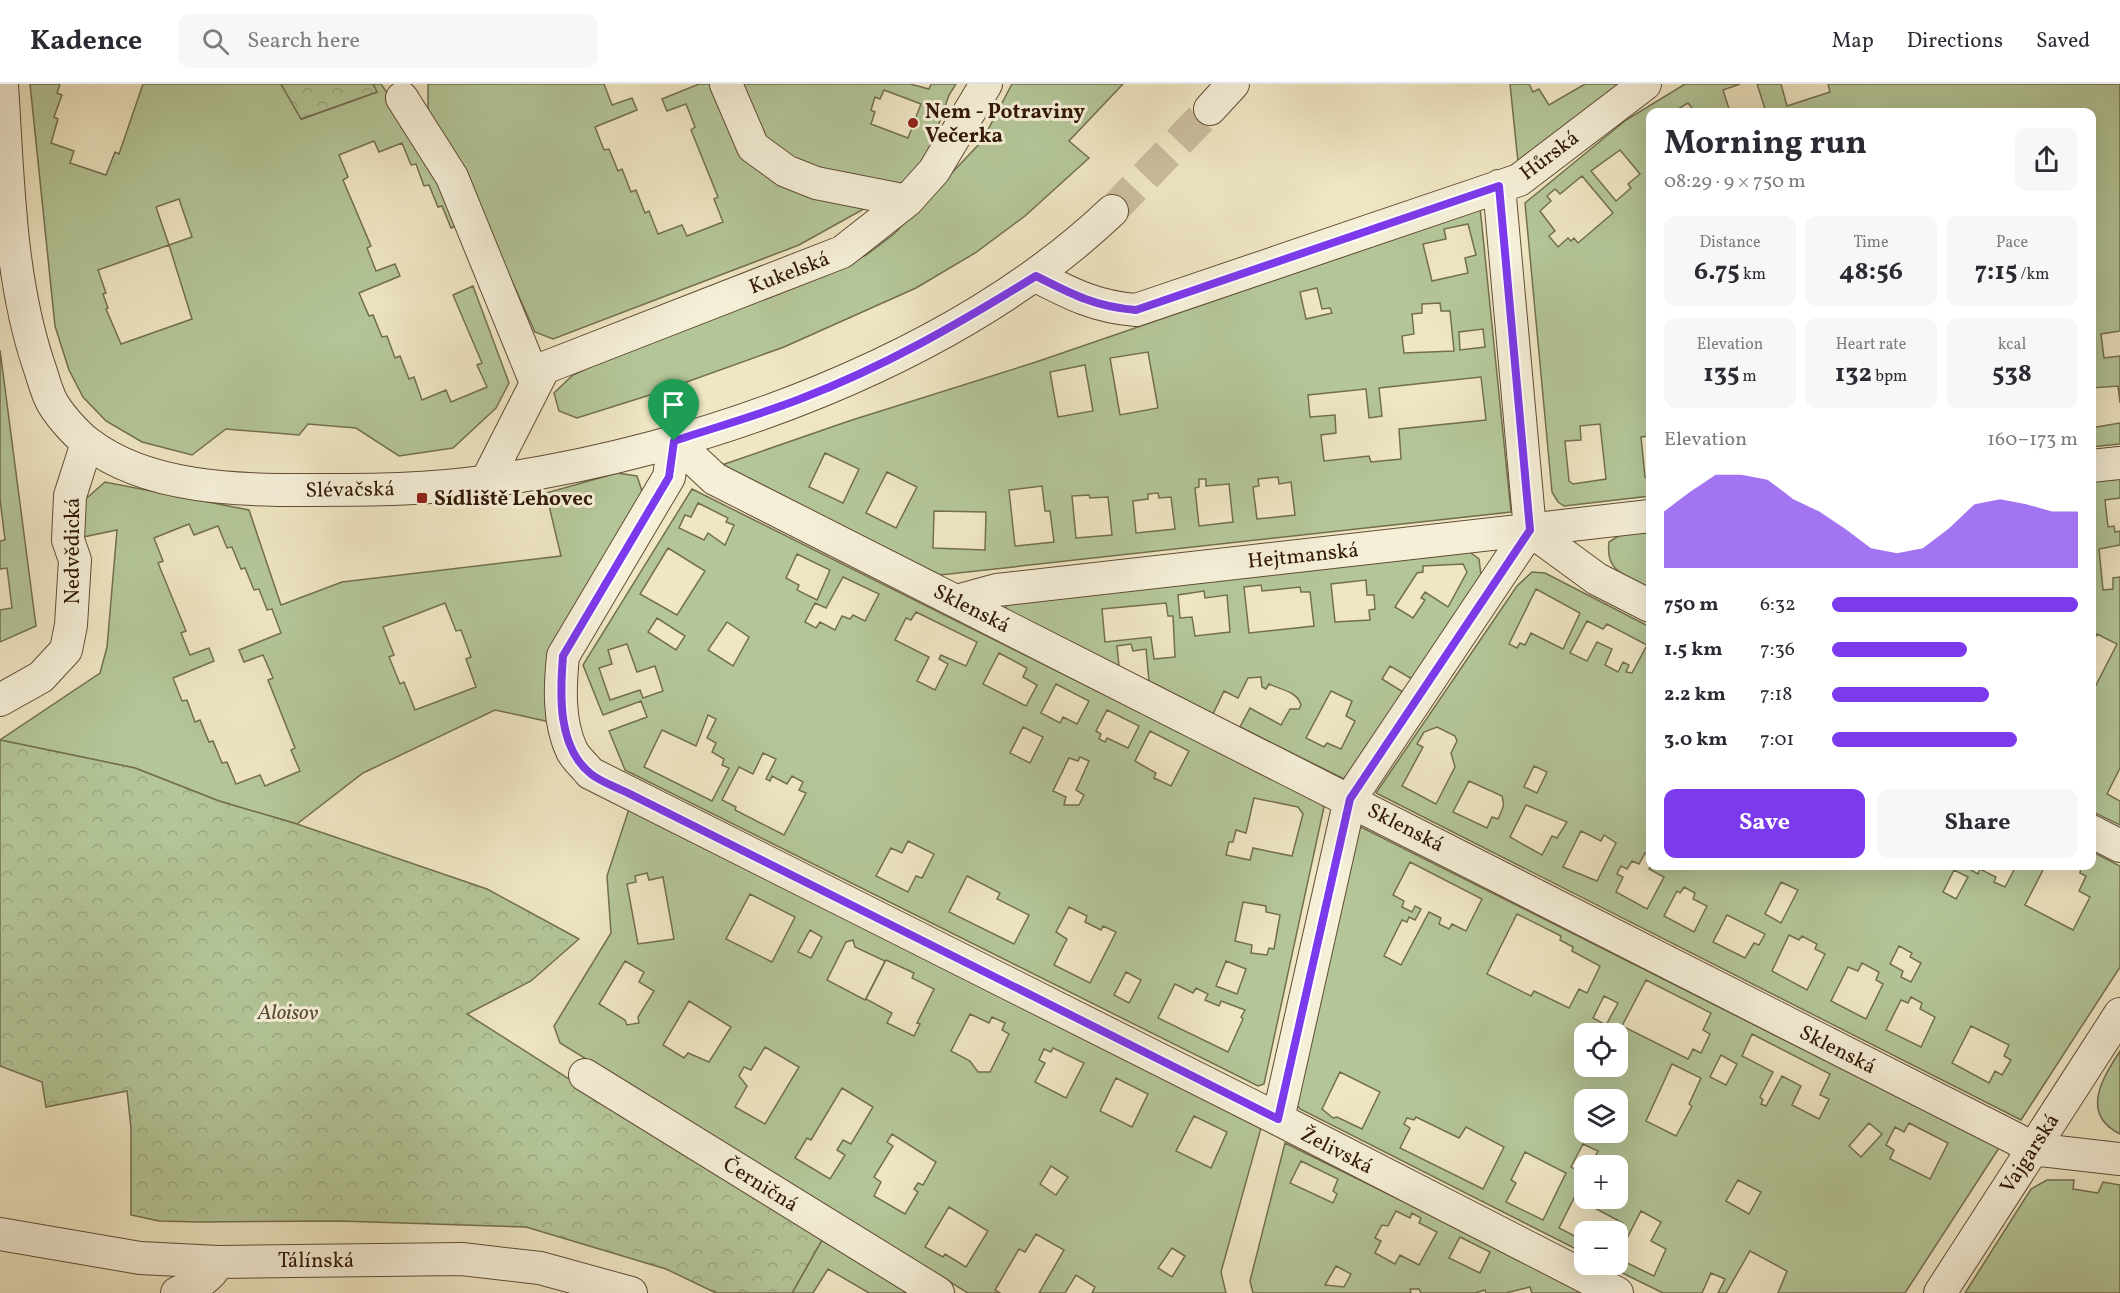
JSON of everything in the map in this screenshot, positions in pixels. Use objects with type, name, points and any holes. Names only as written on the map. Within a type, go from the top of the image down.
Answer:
[{"type":"street","name":"Slévačská","points":[[2,84],[14,235],[13,327],[51,401],[87,443],[134,469],[178,480],[257,490],[388,490],[486,482],[581,465],[674,441],[800,400],[894,358],[959,324],[1036,276],[1112,211]]},
{"type":"street","points":[[726,84],[753,147],[786,171],[816,183],[907,201]]},
{"type":"street","name":"Kukelská","points":[[486,482],[543,368],[842,252],[907,201],[934,171],[986,84]]},
{"type":"street","points":[[1210,109],[1233,84]]},
{"type":"street","name":"Hůrská","points":[[1036,276],[1084,301],[1111,308],[1136,310],[1519,180],[1645,84]]},
{"type":"street","points":[[402,98],[453,177],[536,383]]},
{"type":"street","points":[[1278,1119],[1350,799],[1530,530],[1499,186]]},
{"type":"street","name":"Sklenská","points":[[674,441],[715,479],[2016,1138],[2031,1149],[2120,1159]]},
{"type":"street","name":"Želivská","points":[[674,441],[669,477],[563,656],[560,689],[564,723],[572,751],[590,773],[1278,1119],[1617,1293]]},
{"type":"street","name":"Nedvědická","points":[[0,700],[41,677],[66,650],[71,625],[75,560],[68,540],[70,496],[87,443]]},
{"type":"street","points":[[2096,465],[2120,463]]},
{"type":"street","name":"Hejtmanská","points":[[957,601],[997,590],[1646,516]]},
{"type":"street","points":[[1530,530],[1597,579],[1646,604]]},
{"type":"street","points":[[2096,834],[2120,846]]},
{"type":"street","name":"Vajgarská","points":[[1940,1293],[2120,1014]]},
{"type":"street","name":"Černičná","points":[[585,1075],[938,1293]]},
{"type":"street","name":"Tálínská","points":[[0,1234],[140,1258],[218,1262],[462,1259],[540,1268],[631,1293]]},
{"type":"street","points":[[177,1293],[204,1281],[212,1274],[218,1262]]},
{"type":"green space","points":[[30,84],[60,84],[57,93],[62,95],[54,117],[58,119],[51,143],[74,151],[70,163],[106,175],[115,152],[119,154],[143,84],[281,84],[302,119],[377,92],[373,84],[381,84],[447,181],[456,226],[451,228],[442,206],[438,207],[429,185],[424,186],[416,164],[411,165],[402,143],[379,152],[374,141],[339,155],[348,177],[343,180],[371,246],[367,248],[376,271],[395,264],[400,276],[359,293],[369,316],[373,315],[382,337],[387,336],[395,358],[400,356],[409,379],[414,377],[422,400],[446,390],[451,402],[487,387],[477,365],[482,363],[453,295],[473,286],[509,383],[496,408],[453,448],[399,456],[356,428],[308,424],[299,435],[226,429],[192,455],[142,442],[106,421],[83,397],[69,370],[55,326]],"holes":[[[179,199],[192,237],[169,245],[156,207]],[[169,245],[192,319],[121,344],[106,309],[108,308],[103,294],[106,293],[98,270]]]},
{"type":"green space","points":[[281,84],[373,84],[377,92],[301,119]]},
{"type":"green space","points":[[428,84],[604,84],[612,105],[632,98],[637,110],[595,127],[604,150],[609,149],[618,171],[622,169],[631,192],[636,190],[645,213],[649,211],[658,234],[682,225],[687,236],[723,222],[714,199],[718,197],[691,130],[695,127],[686,104],[667,111],[662,99],[699,84],[715,84],[742,147],[869,206],[799,245],[553,339],[535,332],[456,158],[428,114]]},
{"type":"green space","points":[[737,84],[910,84],[929,89],[931,84],[956,84],[949,95],[929,152],[903,183],[833,180],[788,159],[759,135]],"holes":[[[884,90],[921,104],[908,138],[871,124],[875,112],[871,110],[875,97],[880,99]]]},
{"type":"green space","points":[[1012,84],[1123,84],[1069,141],[1089,158],[1025,216],[975,253],[916,288],[784,347],[653,394],[577,418],[559,411],[554,393],[573,375],[629,349],[866,255],[894,234],[982,141]]},
{"type":"green space","points":[[1510,84],[1529,84],[1533,92],[1539,89],[1549,105],[1585,84],[1619,84],[1518,162]]},
{"type":"green space","points":[[1685,84],[1740,84],[1723,90],[1729,108],[1692,108],[1688,103],[1680,108],[1646,108],[1646,436],[1641,437],[1646,496],[1564,506],[1558,502],[1552,492],[1525,203],[1626,120]],"holes":[[[1620,150],[1640,174],[1628,184],[1631,188],[1616,201],[1591,171]],[[1582,176],[1613,213],[1578,243],[1574,238],[1571,241],[1568,238],[1558,247],[1549,236],[1555,231],[1540,211],[1551,201],[1547,196],[1555,189],[1560,194]],[[1600,424],[1606,479],[1573,484],[1569,481],[1565,441],[1581,440],[1580,426]]]},
{"type":"green space","points":[[1757,84],[1781,84],[1787,106],[1830,92],[1828,84],[2120,84],[2120,331],[2101,334],[2104,358],[2120,356],[2120,403],[2118,386],[2096,388],[2096,108],[1765,108]]},
{"type":"green space","points":[[1480,207],[1511,512],[940,575],[722,465],[849,421],[1036,362],[1473,212]],"holes":[[[1468,224],[1476,255],[1465,258],[1468,273],[1432,281],[1423,244],[1446,239],[1444,229]],[[1317,288],[1322,309],[1330,308],[1332,313],[1306,319],[1300,292]],[[1440,303],[1441,311],[1450,311],[1454,351],[1404,353],[1402,336],[1414,334],[1412,314],[1422,313],[1422,304]],[[1483,329],[1485,347],[1460,350],[1459,332]],[[1148,352],[1158,408],[1120,415],[1110,358]],[[1085,365],[1093,411],[1058,417],[1050,372]],[[1481,377],[1486,420],[1399,429],[1401,459],[1371,462],[1369,456],[1324,461],[1321,435],[1336,433],[1335,415],[1310,417],[1308,395],[1366,389],[1369,418],[1382,416],[1379,388]],[[825,453],[859,469],[843,503],[809,487]],[[887,472],[917,487],[896,528],[866,513]],[[1278,477],[1279,484],[1291,482],[1295,515],[1257,519],[1253,487],[1259,486],[1258,479]],[[1199,479],[1206,479],[1206,486],[1229,484],[1233,522],[1199,526],[1195,488],[1199,487]],[[1042,486],[1045,511],[1050,511],[1054,542],[1015,546],[1009,490]],[[1158,493],[1159,498],[1171,497],[1175,529],[1136,533],[1133,501],[1148,499],[1148,494]],[[1072,496],[1108,497],[1112,535],[1076,538]],[[934,511],[986,512],[985,550],[933,548]]]},
{"type":"green space","points":[[0,350],[36,626],[0,642],[0,610],[12,608],[7,568],[0,569],[0,541],[5,540],[0,499]]},
{"type":"green space","points":[[2120,423],[2120,444],[2096,446],[2096,427]]},
{"type":"green space","points":[[617,473],[637,476],[644,497],[573,610],[546,672],[550,722],[495,710],[363,773],[297,824],[219,801],[135,768],[0,740],[100,673],[107,647],[117,530],[83,537],[81,503],[105,482],[249,510],[281,605],[342,582],[561,556],[546,493]],"holes":[[[189,524],[194,535],[218,526],[227,548],[232,547],[241,569],[245,568],[254,590],[259,589],[267,610],[272,609],[281,633],[239,650],[244,662],[263,655],[273,678],[268,680],[295,748],[291,750],[300,771],[265,786],[260,775],[236,784],[227,762],[222,763],[213,741],[209,742],[200,720],[195,722],[187,700],[182,701],[173,678],[214,661],[209,648],[190,655],[181,633],[186,631],[158,563],[163,561],[154,538]],[[445,603],[456,631],[461,630],[471,657],[466,659],[476,687],[415,710],[404,682],[400,684],[389,657],[394,655],[383,627]]]},
{"type":"green space","points":[[2120,479],[2120,498],[2105,500],[2108,527],[2114,526],[2115,532],[2120,531],[2120,545],[2099,549],[2103,590],[2113,589],[2113,578],[2120,577],[2120,768],[2107,794],[2120,801],[2120,825],[2096,813],[2096,685],[2117,644],[2097,634],[2096,636],[2096,481]]},
{"type":"green space","points":[[692,489],[1319,802],[1324,807],[1264,1084],[1258,1086],[625,770],[609,731],[647,717],[641,701],[603,715],[583,665]],"holes":[[[698,503],[728,518],[726,522],[734,525],[725,545],[708,533],[704,540],[679,528],[685,515],[691,517]],[[668,548],[705,571],[677,615],[640,594]],[[797,554],[830,570],[817,600],[797,590],[799,585],[786,578]],[[843,577],[879,594],[865,621],[853,615],[850,619],[842,616],[835,630],[820,622],[816,628],[805,622],[815,603],[826,608]],[[916,612],[977,642],[966,666],[941,655],[939,659],[948,664],[935,690],[917,681],[929,657],[895,640],[906,618],[911,620]],[[657,618],[685,636],[676,650],[648,632]],[[727,622],[749,637],[733,666],[708,650]],[[627,644],[637,672],[655,666],[663,691],[643,698],[640,690],[610,700],[599,668],[612,664],[608,650]],[[999,653],[1027,668],[1023,677],[1037,685],[1026,706],[983,684]],[[1056,684],[1089,701],[1077,724],[1063,717],[1060,723],[1041,713]],[[1107,710],[1139,726],[1128,748],[1107,738],[1105,742],[1099,739],[1101,734],[1096,731]],[[708,715],[716,719],[707,738],[716,743],[712,752],[724,759],[722,765],[729,768],[712,801],[644,767],[662,730],[696,746]],[[1023,727],[1043,737],[1030,763],[1010,753]],[[1150,731],[1189,751],[1171,786],[1154,778],[1156,773],[1135,761]],[[763,753],[776,759],[766,779],[770,781],[772,776],[787,784],[792,776],[803,782],[799,790],[806,793],[784,835],[735,810],[736,807],[722,800],[739,767],[753,774]],[[1080,757],[1089,761],[1076,790],[1084,795],[1079,805],[1064,805],[1066,797],[1053,791],[1069,758],[1078,761]],[[1254,798],[1298,807],[1303,814],[1292,856],[1253,848],[1250,860],[1226,855],[1229,842],[1233,842],[1236,830],[1246,833]],[[908,841],[934,854],[922,878],[916,876],[908,892],[876,876],[891,848],[902,853]],[[967,876],[1000,893],[997,899],[1029,915],[1014,944],[949,912]],[[1243,902],[1266,906],[1266,912],[1280,915],[1274,949],[1269,948],[1267,955],[1251,953],[1252,945],[1235,941]],[[1069,907],[1087,916],[1085,922],[1101,930],[1103,926],[1116,932],[1090,983],[1054,965],[1067,939],[1056,932]],[[1226,961],[1246,969],[1237,994],[1216,986]],[[1126,972],[1141,980],[1129,1003],[1114,995]],[[1175,984],[1193,993],[1196,988],[1208,994],[1205,1000],[1219,1006],[1221,1001],[1245,1010],[1241,1017],[1243,1019],[1228,1052],[1158,1018]]]},
{"type":"green space","points":[[1646,532],[1646,586],[1619,572],[1610,560],[1609,542],[1620,535]]},
{"type":"green space","points":[[1467,550],[1479,559],[1481,575],[1412,679],[1390,666],[1382,679],[1403,692],[1344,779],[1240,727],[1250,708],[1281,725],[1290,709],[1299,709],[1301,705],[1296,697],[1288,692],[1269,684],[1266,689],[1262,687],[1261,677],[1248,678],[1238,698],[1224,691],[1213,714],[1149,681],[1146,649],[1133,651],[1131,644],[1117,646],[1119,666],[1007,612],[1005,602]],"holes":[[[1463,564],[1467,572],[1448,607],[1425,592],[1421,598],[1425,600],[1413,618],[1395,607],[1417,573],[1423,572],[1423,566]],[[1366,580],[1367,595],[1374,595],[1375,609],[1369,610],[1370,620],[1335,622],[1331,584]],[[1261,585],[1262,591],[1300,587],[1301,592],[1310,592],[1314,626],[1249,633],[1244,587]],[[1204,591],[1205,598],[1227,595],[1230,632],[1195,636],[1192,617],[1180,618],[1178,595]],[[1166,603],[1168,616],[1173,616],[1175,657],[1154,659],[1151,637],[1105,642],[1102,609]],[[1331,691],[1352,701],[1346,716],[1355,721],[1341,749],[1327,743],[1324,747],[1306,738]]]},
{"type":"green space","points":[[1532,572],[1545,573],[1646,625],[1646,644],[1607,624],[1603,629],[1587,621],[1570,653],[1587,661],[1597,642],[1612,649],[1605,665],[1618,672],[1623,662],[1629,665],[1626,672],[1632,673],[1646,647],[1646,853],[1639,864],[1632,861],[1627,869],[1621,866],[1617,874],[1623,877],[1616,892],[1647,909],[1664,877],[1651,870],[1954,870],[1971,870],[1978,874],[1982,870],[1996,877],[1994,882],[2005,887],[2014,870],[2043,870],[2025,905],[2073,930],[2090,897],[2079,891],[2086,876],[2080,873],[2080,870],[2096,870],[2096,854],[2120,866],[2120,967],[2021,1120],[1376,793],[1517,586]],"holes":[[[1536,589],[1580,613],[1563,649],[1531,633],[1525,645],[1520,643],[1517,648],[1509,644]],[[1437,727],[1455,736],[1457,741],[1451,753],[1455,767],[1436,804],[1402,786],[1423,747],[1417,744],[1424,732]],[[1534,766],[1547,772],[1537,793],[1524,787]],[[1469,781],[1502,796],[1503,807],[1498,819],[1492,817],[1487,828],[1453,812]],[[1526,805],[1567,822],[1557,838],[1552,836],[1542,855],[1510,837]],[[1581,831],[1601,841],[1604,835],[1616,843],[1597,881],[1563,867]],[[1954,870],[1968,877],[1956,899],[1943,892]],[[1781,882],[1798,890],[1781,923],[1765,914]],[[1684,887],[1695,893],[1693,899],[1707,906],[1694,932],[1664,916],[1677,891],[1680,893]],[[1727,915],[1765,934],[1759,945],[1754,943],[1745,958],[1713,942]],[[1789,935],[1799,940],[1802,936],[1817,944],[1815,949],[1825,954],[1807,990],[1772,971]],[[1899,946],[1912,953],[1910,957],[1921,963],[1911,982],[1901,977],[1903,971],[1890,964]],[[1862,963],[1879,972],[1876,980],[1883,984],[1866,1019],[1831,1001],[1848,967],[1858,971]],[[1911,997],[1922,1003],[1920,1009],[1935,1017],[1921,1047],[1886,1030],[1901,1000],[1908,1003]],[[1971,1026],[2009,1045],[2004,1056],[2011,1060],[2002,1075],[1995,1071],[1989,1083],[1952,1063]]]},
{"type":"green space","name":"Aloisov","points":[[0,740],[135,768],[219,801],[297,824],[487,889],[579,939],[531,981],[467,1014],[822,1240],[792,1293],[716,1293],[666,1269],[526,1227],[340,1221],[159,1221],[131,1215],[131,1128],[127,1091],[46,1107],[42,1082],[0,1066]]},
{"type":"green space","points":[[629,809],[1261,1128],[1221,1272],[1226,1293],[1092,1293],[1095,1287],[1076,1275],[1065,1293],[1039,1293],[1064,1250],[1036,1234],[1025,1252],[1019,1249],[995,1290],[1000,1293],[968,1293],[560,1043],[554,1026],[611,933],[607,876]],"holes":[[[647,873],[649,880],[663,877],[674,939],[638,944],[627,884],[636,882],[635,876]],[[750,894],[795,917],[772,962],[726,939]],[[810,930],[822,937],[811,958],[798,952]],[[853,940],[855,947],[885,961],[865,1000],[827,980],[846,942]],[[886,960],[914,973],[912,978],[934,989],[917,1023],[920,1024],[914,1036],[887,1023],[892,1013],[866,999]],[[625,961],[644,972],[639,982],[654,991],[638,1017],[639,1023],[627,1025],[625,1020],[599,1004]],[[689,1001],[731,1027],[709,1062],[688,1053],[684,1058],[663,1045]],[[970,1014],[989,1023],[992,1017],[1005,1023],[1002,1030],[1009,1034],[990,1072],[978,1072],[970,1061],[951,1051]],[[765,1047],[799,1067],[765,1124],[735,1107],[747,1086],[739,1076],[744,1067],[751,1070]],[[1053,1048],[1084,1063],[1066,1098],[1035,1082],[1045,1063],[1039,1060],[1044,1049],[1051,1052]],[[1116,1078],[1148,1094],[1132,1127],[1100,1111]],[[842,1088],[873,1107],[851,1144],[843,1140],[837,1150],[845,1155],[830,1179],[795,1158],[807,1138],[811,1140]],[[1194,1116],[1227,1132],[1211,1168],[1176,1151]],[[892,1134],[936,1162],[923,1185],[918,1183],[914,1189],[918,1192],[905,1214],[874,1196],[881,1182],[874,1177],[893,1146],[887,1142]],[[1051,1166],[1068,1177],[1056,1195],[1040,1184]],[[949,1207],[988,1231],[966,1267],[945,1254],[943,1257],[925,1247]],[[1172,1248],[1185,1256],[1172,1277],[1158,1268]]]},
{"type":"green space","points":[[1361,827],[1999,1148],[1905,1293],[1778,1293],[1787,1271],[1750,1251],[1726,1293],[1718,1293],[1725,1279],[1711,1273],[1702,1293],[1663,1293],[1626,1275],[1628,1263],[1654,1276],[1666,1249],[1651,1241],[1661,1222],[1641,1211],[1628,1236],[1628,1221],[1619,1221],[1596,1209],[1628,1209],[1628,1155],[1596,1155],[1598,1151],[1583,1144],[1577,1155],[1574,1155],[1571,1167],[1574,1169],[1574,1198],[1559,1228],[1574,1236],[1574,1248],[1300,1109],[1295,1103],[1355,829]],"holes":[[[1410,862],[1482,899],[1466,931],[1452,924],[1449,929],[1439,924],[1441,918],[1429,912],[1401,965],[1384,956],[1402,920],[1407,922],[1409,917],[1415,920],[1421,909],[1415,906],[1412,912],[1402,907],[1404,901],[1393,895]],[[1517,914],[1561,936],[1560,940],[1573,947],[1572,951],[1600,966],[1587,993],[1579,989],[1569,1008],[1534,991],[1531,996],[1487,974]],[[1646,980],[1711,1013],[1703,1030],[1710,1034],[1701,1053],[1693,1049],[1688,1059],[1628,1029],[1628,1077],[1574,1077],[1574,1023],[1602,1023],[1593,1018],[1604,996],[1618,1003],[1607,1023],[1624,1023]],[[1752,1034],[1830,1074],[1820,1095],[1829,1099],[1819,1119],[1792,1105],[1801,1086],[1782,1076],[1766,1106],[1761,1104],[1763,1100],[1760,1097],[1773,1072],[1742,1056]],[[1721,1055],[1737,1064],[1726,1085],[1710,1077]],[[1672,1064],[1701,1078],[1689,1104],[1692,1106],[1676,1136],[1646,1121]],[[1340,1072],[1380,1092],[1362,1129],[1337,1117],[1333,1118],[1322,1109]],[[1416,1117],[1459,1138],[1466,1127],[1504,1147],[1483,1189],[1400,1148],[1410,1128],[1404,1124],[1407,1118],[1414,1120]],[[1869,1123],[1882,1134],[1861,1157],[1849,1146]],[[1909,1123],[1948,1143],[1930,1179],[1890,1159],[1894,1150],[1886,1145],[1895,1127],[1904,1132]],[[1525,1152],[1566,1173],[1543,1220],[1506,1202],[1516,1183],[1511,1180]],[[1738,1180],[1761,1192],[1749,1214],[1726,1201]]]},
{"type":"green space","points":[[2120,1051],[2120,1134],[2108,1126],[2101,1117],[2098,1096],[2107,1073]]},
{"type":"green space","points":[[1285,1143],[1580,1289],[1580,1293],[1532,1293],[1530,1287],[1506,1293],[1486,1293],[1485,1290],[1475,1293],[1421,1293],[1419,1289],[1410,1289],[1411,1293],[1253,1293],[1250,1281]],"holes":[[[1301,1161],[1338,1179],[1333,1191],[1337,1194],[1333,1203],[1290,1183]],[[1396,1211],[1410,1218],[1412,1213],[1421,1218],[1419,1223],[1437,1232],[1419,1265],[1400,1255],[1395,1264],[1375,1253],[1381,1241],[1375,1238],[1382,1225],[1388,1226]],[[1460,1237],[1490,1252],[1480,1273],[1449,1258]],[[1336,1266],[1351,1274],[1344,1287],[1325,1285]]]},
{"type":"green space","points":[[2047,1180],[2074,1180],[2073,1189],[2098,1193],[2103,1182],[2120,1185],[2120,1293],[1965,1293],[2031,1189]]},
{"type":"green space","points":[[822,1240],[907,1293],[869,1293],[828,1269],[813,1293],[792,1293]]},
{"type":"tunnel","points":[[1112,211],[1210,109]]},
{"type":"place","name":"Nem - Potraviny Večerka","points":[[913,123]]},
{"type":"place","name":"Sídliště Lehovec","points":[[422,498]]},
{"type":"route","points":[[1499,186],[1530,530],[1350,799],[1278,1119],[590,773],[572,751],[564,723],[560,689],[563,656],[669,477],[674,441],[800,400],[894,358],[959,324],[1036,276],[1084,301],[1111,308],[1136,310],[1499,186]]}]
